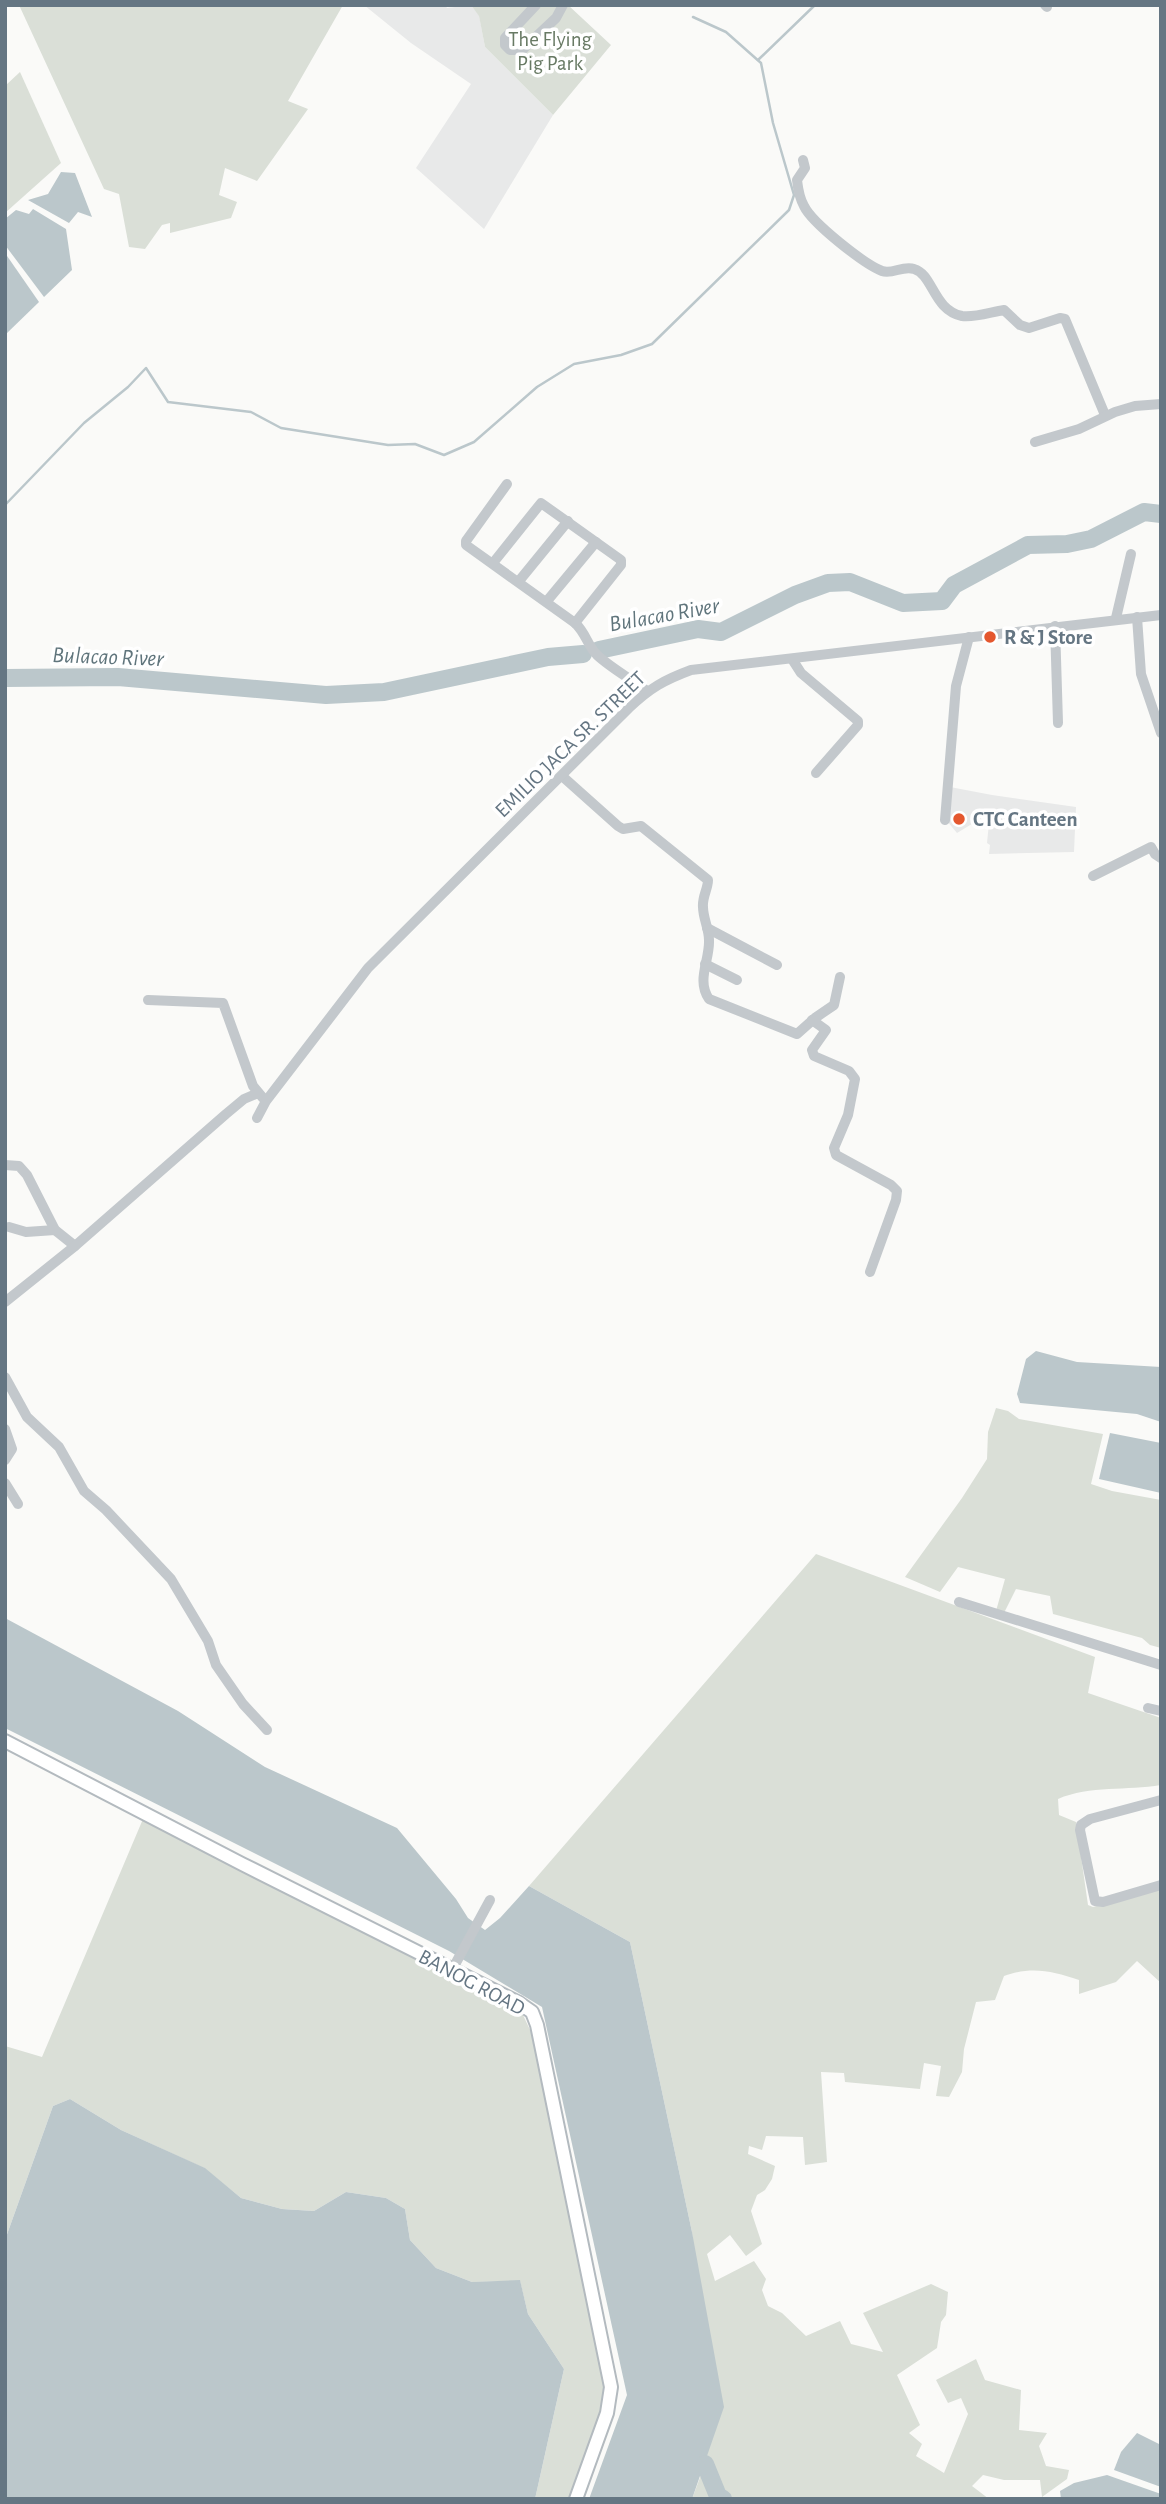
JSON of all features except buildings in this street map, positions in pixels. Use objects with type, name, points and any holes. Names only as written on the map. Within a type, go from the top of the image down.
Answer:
[{"type":"street","points":[[536,5],[505,38],[505,45],[510,50],[522,50],[556,19],[563,5]]},
{"type":"street","points":[[803,160],[805,168],[797,180],[805,209],[834,238],[879,269],[889,272],[915,269],[924,274],[942,305],[965,317],[1004,310],[1020,325],[1029,328],[1060,318],[1065,319],[1104,415]]},
{"type":"street","points":[[1035,442],[1079,429],[1096,422],[1104,415],[1161,404]]},
{"type":"street","points":[[507,484],[466,541],[467,547],[493,562],[575,623],[584,631],[590,646],[599,656],[647,691]]},
{"type":"street","points":[[493,562],[541,503],[568,521],[622,563],[575,623]]},
{"type":"street","points":[[519,581],[568,521]]},
{"type":"street","points":[[547,601],[596,542]]},
{"type":"street","points":[[1116,618],[1131,554]]},
{"type":"street","name":"EMILIO JACA SR. STREET","points":[[257,1118],[262,1097],[368,968],[647,691],[664,680],[691,670],[1116,618],[1161,615]]},
{"type":"street","points":[[1137,617],[1141,674],[1161,733]]},
{"type":"street","points":[[1055,626],[1058,723]]},
{"type":"street","points":[[945,820],[957,686],[969,637]]},
{"type":"street","points":[[792,659],[801,673],[858,721],[858,725],[816,772]]},
{"type":"street","points":[[562,776],[618,826],[623,829],[642,826],[705,876],[709,884],[703,908],[709,940],[703,971],[706,995],[714,1003],[797,1034],[834,1005],[840,976]]},
{"type":"street","points":[[1093,876],[1151,846],[1161,858]]},
{"type":"street","points":[[707,928],[777,965]]},
{"type":"street","points":[[705,964],[737,980]]},
{"type":"street","points":[[148,1000],[223,1003],[253,1086],[262,1097]]},
{"type":"street","points":[[812,1020],[826,1030],[812,1050],[814,1056],[849,1071],[855,1079],[848,1115],[834,1148],[836,1155],[891,1185],[897,1194],[870,1272]]},
{"type":"street","points":[[5,1301],[75,1246],[244,1099],[262,1097]]},
{"type":"street","points":[[5,1165],[19,1166],[27,1175],[55,1230],[75,1246]]},
{"type":"street","points":[[9,1227],[26,1232],[55,1230]]},
{"type":"street","points":[[5,1377],[27,1417],[59,1447],[84,1491],[106,1510],[171,1579],[208,1641],[216,1665],[243,1704],[267,1730]]},
{"type":"street","points":[[5,1429],[12,1449],[5,1460]]},
{"type":"street","points":[[5,1483],[18,1504]]},
{"type":"street","points":[[959,1602],[1161,1664]]},
{"type":"street","points":[[1148,1708],[1161,1712]]},
{"type":"street","name":"BANOG ROAD","points":[[5,1741],[455,1964],[532,2012],[537,2025],[611,2387],[607,2413],[576,2499]]},
{"type":"street","points":[[1161,1801],[1090,1819],[1081,1825],[1080,1830],[1095,1901],[1103,1902],[1161,1885]]},
{"type":"street","points":[[455,1964],[490,1900]]},
{"type":"shaded area","points":[[364,5],[445,5],[447,8],[471,5],[479,15],[485,47],[553,115],[484,229],[416,168],[471,84],[411,43]]},
{"type":"shaded area","points":[[61,172],[75,173],[92,217],[78,212],[69,223],[28,200],[48,194]]},
{"type":"shaded area","points":[[33,209],[66,229],[72,270],[44,297],[5,245],[5,219],[16,210],[29,214]]},
{"type":"shaded area","points":[[5,253],[39,302],[5,335]]},
{"type":"shaded area","points":[[950,787],[1076,807],[1074,852],[989,854],[990,845],[987,843],[990,813],[957,833],[947,821]]},
{"type":"shaded area","points":[[1036,1351],[1077,1362],[1161,1367],[1161,1422],[1137,1414],[1020,1403],[1017,1394],[1026,1359]]},
{"type":"shaded area","points":[[1110,1433],[1161,1443],[1161,1493],[1099,1479]]},
{"type":"shaded area","points":[[5,1618],[178,1711],[265,1767],[397,1828],[456,1899],[468,1918],[485,1930],[500,1918],[529,1886],[630,1942],[692,2232],[724,2407],[692,2499],[589,2499],[627,2395],[542,2007],[449,1951],[5,1728]]},
{"type":"shaded area","points":[[70,2099],[121,2130],[205,2168],[241,2198],[282,2209],[314,2211],[346,2192],[386,2198],[405,2209],[410,2240],[436,2268],[472,2282],[520,2280],[528,2314],[564,2369],[535,2499],[5,2499],[5,2240],[53,2106]]},
{"type":"shaded area","points":[[1137,2433],[1161,2445],[1161,2487],[1114,2470],[1121,2452]]},
{"type":"shaded area","points":[[1107,2475],[1161,2494],[1161,2499],[1061,2499],[1060,2491],[1074,2483]]},
{"type":"green space","points":[[19,5],[343,5],[288,101],[308,109],[257,181],[225,168],[219,195],[237,202],[231,218],[170,233],[170,223],[162,225],[145,249],[129,247],[119,194],[104,189]]},
{"type":"green space","name":"The Flying Pig Park","points":[[471,5],[568,5],[611,45],[553,115],[485,47],[479,16]]},
{"type":"green space","points":[[20,72],[61,163],[5,213],[5,86]]},
{"type":"green space","points":[[996,1408],[1008,1411],[1019,1419],[1103,1434],[1091,1484],[1112,1491],[1161,1500],[1161,1648],[1150,1645],[1142,1638],[1053,1614],[1050,1596],[1016,1589],[1004,1613],[996,1611],[1005,1579],[958,1567],[940,1592],[905,1577],[987,1459],[988,1432]]},
{"type":"green space","points":[[816,1554],[1095,1657],[1088,1693],[1161,1718],[1161,1785],[1096,1790],[1058,1799],[1059,1815],[1076,1822],[1088,1905],[1093,1907],[1161,1887],[1161,1983],[1137,1961],[1116,1982],[1079,1994],[1079,1980],[1060,1974],[1033,1970],[1004,1976],[995,2000],[976,2002],[964,2049],[962,2072],[949,2097],[936,2096],[941,2066],[924,2063],[920,2089],[845,2082],[844,2073],[821,2072],[827,2162],[805,2165],[803,2137],[766,2136],[762,2150],[749,2146],[748,2154],[775,2166],[772,2179],[765,2190],[757,2195],[751,2211],[762,2244],[746,2256],[730,2235],[707,2254],[715,2281],[754,2261],[766,2279],[762,2290],[768,2306],[782,2313],[806,2336],[840,2321],[851,2344],[883,2352],[863,2313],[931,2284],[948,2292],[946,2315],[941,2322],[937,2348],[897,2375],[920,2425],[909,2433],[922,2444],[916,2456],[944,2473],[968,2414],[961,2398],[948,2403],[936,2380],[976,2359],[985,2380],[1021,2390],[1019,2430],[1047,2433],[1039,2446],[1046,2466],[1069,2470],[1067,2479],[1042,2497],[1040,2480],[1004,2480],[983,2475],[972,2486],[989,2499],[692,2499],[705,2464],[692,2232],[630,1942],[529,1886]]},
{"type":"green space","points":[[143,1819],[522,2013],[532,2034],[606,2395],[570,2499],[535,2499],[564,2369],[528,2314],[520,2281],[472,2282],[436,2268],[410,2240],[405,2209],[386,2198],[346,2192],[314,2211],[282,2209],[241,2198],[204,2168],[121,2130],[70,2099],[53,2106],[5,2240],[5,2046],[42,2057]]},
{"type":"waterway","points":[[758,60],[815,5]]},
{"type":"waterway","points":[[5,505],[84,423],[128,387],[146,368],[168,402],[251,412],[281,428],[388,445],[415,444],[444,455],[474,442],[537,387],[574,364],[621,355],[652,344],[789,210],[794,195],[773,123],[761,63],[726,32],[693,17]]},
{"type":"waterway","name":"Bulacao River","points":[[599,650],[698,629],[721,632],[795,595],[828,583],[850,582],[903,603],[942,601],[954,585],[1028,545],[1067,544],[1091,539],[1144,512],[1161,514]]},
{"type":"waterway","name":"Bulacao River","points":[[5,678],[118,677],[326,695],[384,692],[548,657],[583,654]]},
{"type":"waterway","points":[[705,2464],[718,2496],[723,2499]]},
{"type":"place","name":"R & J Store","points":[[990,637]]},
{"type":"place","name":"CTC Canteen","points":[[959,819]]}]
